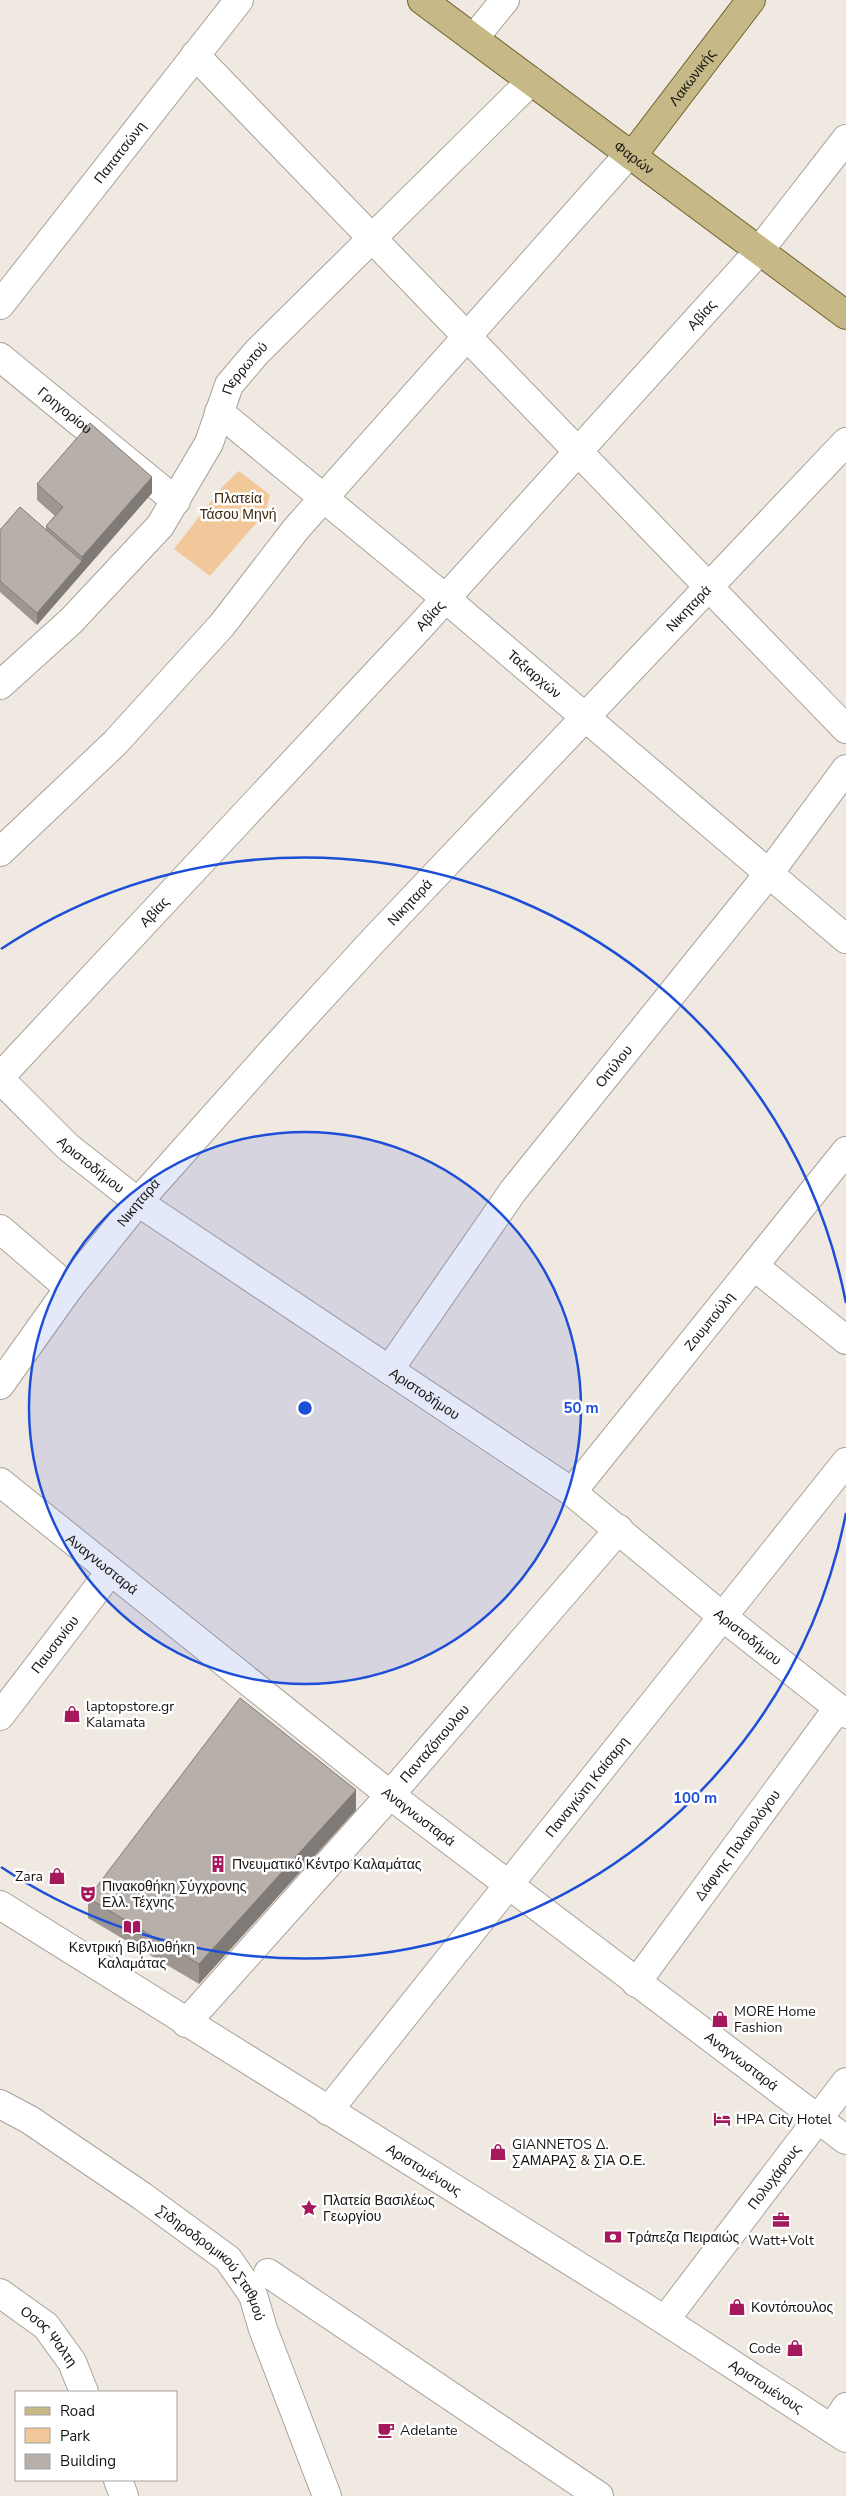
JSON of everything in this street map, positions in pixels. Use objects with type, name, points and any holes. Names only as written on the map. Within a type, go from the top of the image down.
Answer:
[{"type":"main road","name":"Φαρών","points":[[422,0],[846,316]]},
{"type":"main road","name":"Λακωνικής","points":[[630,155],[751,0]]},
{"type":"street","name":"Παπατσώνη","points":[[0,305],[239,0]]},
{"type":"street","points":[[474,38],[505,0]]},
{"type":"street","points":[[195,55],[846,729]]},
{"type":"street","name":"Περρωτού","points":[[0,685],[71,621],[160,526],[209,443],[230,385],[257,352],[531,81]]},
{"type":"street","name":"Αβίας","points":[[0,1078],[418,629],[759,251],[846,139]]},
{"type":"street","points":[[0,852],[121,736],[222,625],[296,529],[630,155]]},
{"type":"street","name":"Γρηγορίου","points":[[0,357],[176,501]]},
{"type":"street","name":"Ταξιαρχών","points":[[219,412],[445,598],[770,872],[846,939]]},
{"type":"street","name":"Νικηταρά","points":[[0,1385],[69,1288],[138,1202],[365,950],[846,442]]},
{"type":"street","name":"Οιτύλου","points":[[389,1370],[513,1191],[770,872],[846,769]]},
{"type":"street","name":"Αριστοδήμου","points":[[0,1078],[68,1147],[138,1202],[572,1492],[842,1711]]},
{"type":"street","name":"Ζουμπούλη","points":[[572,1492],[846,1151]]},
{"type":"street","points":[[0,1229],[69,1288]]},
{"type":"street","points":[[754,1266],[846,1340]]},
{"type":"street","name":"Παναγιώτη Καίσαρη","points":[[328,2111],[846,1462]]},
{"type":"street","name":"Αναγνωσταρά","points":[[0,1482],[390,1795],[507,1886],[846,2140]]},
{"type":"street","name":"Πανταζόπουλου","points":[[186,2023],[390,1795],[619,1529]]},
{"type":"street","name":"Παυσανίου","points":[[0,1716],[110,1572]]},
{"type":"street","name":"Δάφνης Παλαιολόγου","points":[[636,1983],[842,1711]]},
{"type":"street","name":"Αριστομένους","points":[[0,1905],[186,2023],[665,2320],[841,2424]]},
{"type":"street","name":"Πολυχάρους","points":[[665,2320],[846,2082]]},
{"type":"street","name":"Σιδηροδρομικού Σταθμού","points":[[0,2104],[30,2120],[142,2196],[228,2260],[252,2296],[327,2496]]},
{"type":"street","points":[[268,2272],[599,2496]]},
{"type":"street","name":"Οσος Ψαλτη","points":[[0,2293],[46,2326],[72,2362],[84,2391]]},
{"type":"street","points":[[118,2481],[124,2496]]},
{"type":"green space","name":"Πλατεία Τάσου Μηνή","points":[[239,471],[270,495],[265,513],[210,576],[174,549],[223,486]]},
{"type":"building","points":[[90,423],[152,477],[82,557],[46,526],[63,507],[37,484]]},
{"type":"building","points":[[20,507],[82,561],[37,613],[0,581],[0,530]]},
{"type":"building","name":"Πνευματικό Κέντρο Καλαμάτας","points":[[240,1698],[356,1790],[199,1964],[88,1898]]},
{"type":"place","name":"laptopstore.gr Kalamata","points":[[72,1714]]},
{"type":"place","name":"Πνευματικό Κέντρο Καλαμάτας","points":[[218,1864]]},
{"type":"place","name":"Zara","points":[[57,1876]]},
{"type":"place","name":"Πινακοθήκη Σύγχρονης Ελλ. Τέχνης","points":[[88,1894]]},
{"type":"place","name":"Κεντρική Βιβλιοθήκη Καλαμάτας","points":[[132,1927]]},
{"type":"place","name":"MORE Home Fashion","points":[[720,2019]]},
{"type":"place","name":"HPA City Hotel","points":[[722,2119]]},
{"type":"place","name":"GIANNETOS Δ. ΣΑΜΑΡΑΣ & ΣΙΑ Ο.Ε.","points":[[498,2152]]},
{"type":"place","name":"Πλατεία Βασιλέως Γεωργίου","points":[[309,2208]]},
{"type":"place","name":"Watt+Volt","points":[[781,2220]]},
{"type":"place","name":"Τράπεζα Πειραιώς","points":[[613,2237]]},
{"type":"place","name":"Κοντόπουλος","points":[[737,2307]]},
{"type":"place","name":"Code","points":[[795,2348]]},
{"type":"place","name":"Adelante","points":[[386,2430]]}]
